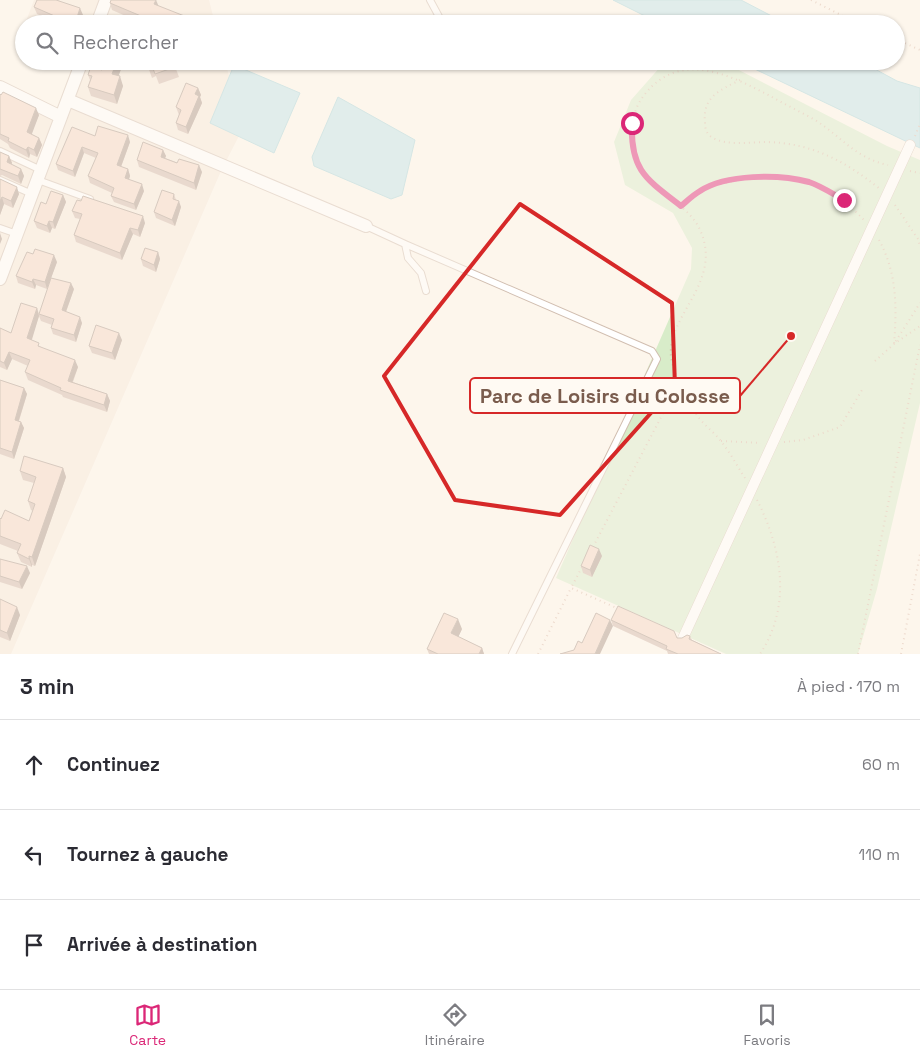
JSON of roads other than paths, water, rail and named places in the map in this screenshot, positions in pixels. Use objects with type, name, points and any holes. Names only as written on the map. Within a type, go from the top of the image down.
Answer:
[{"type":"street","points":[[100,15],[106,0]]},
{"type":"street","points":[[0,278],[79,70]]},
{"type":"street","points":[[0,87],[61,117]]},
{"type":"street","points":[[68,100],[366,226]]},
{"type":"street","points":[[683,638],[910,145]]},
{"type":"lane","points":[[430,0],[438,15]]},
{"type":"lane","points":[[0,151],[39,175],[99,202]]},
{"type":"lane","points":[[0,180],[32,194]]},
{"type":"lane","points":[[366,226],[652,351],[656,360],[512,654]]},
{"type":"lane","points":[[0,228],[17,234]]},
{"type":"lane","points":[[405,244],[408,258],[421,273],[426,291]]},
{"type":"water","points":[[613,0],[741,0],[770,15],[643,15]]},
{"type":"water","points":[[232,70],[246,70],[300,93],[274,153],[210,123]]},
{"type":"water","points":[[757,70],[877,70],[897,81],[920,88],[920,148]]},
{"type":"water","points":[[338,97],[415,140],[402,195],[391,199],[314,166],[312,157]]},
{"type":"place","name":"Parc de Loisirs du Colosse","points":[[791,336]]}]
